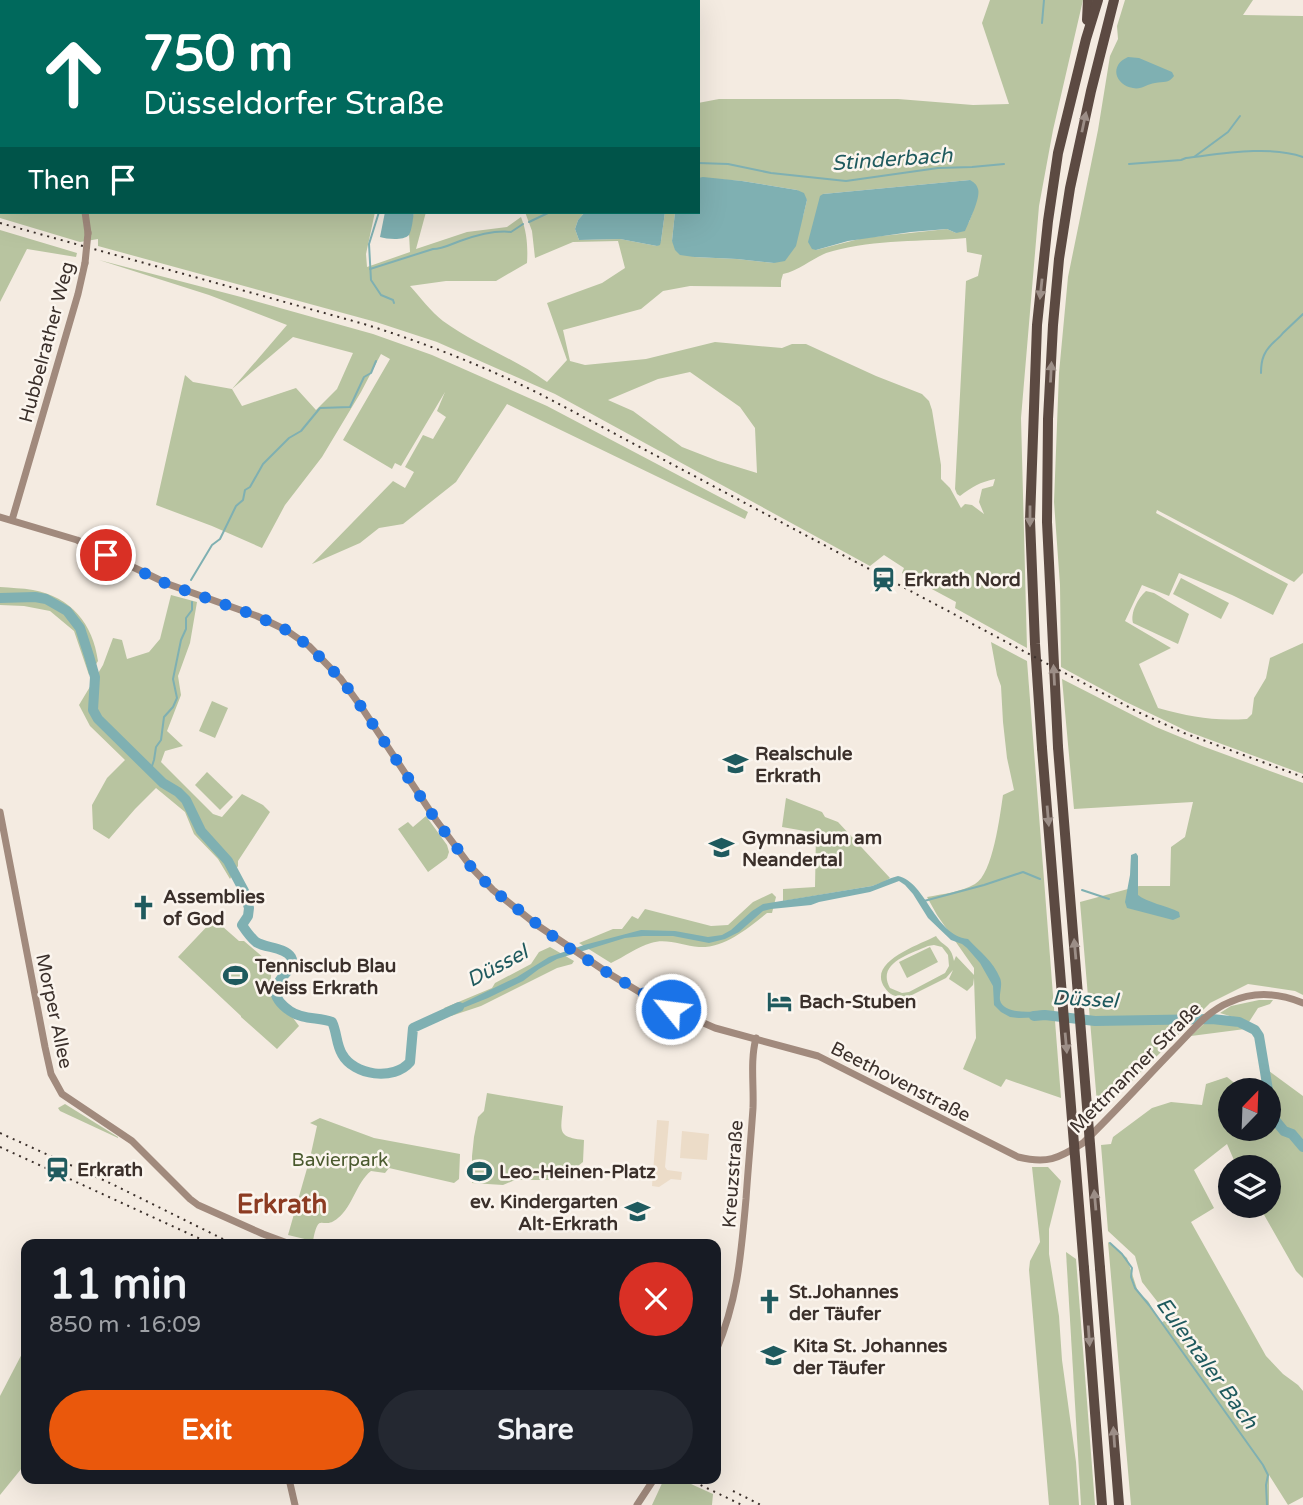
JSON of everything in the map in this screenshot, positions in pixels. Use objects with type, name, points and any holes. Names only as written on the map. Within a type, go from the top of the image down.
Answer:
[{"type":"highway","points":[[1086,39],[1088,0]]},
{"type":"highway","points":[[1098,0],[1058,153],[1048,221],[1037,325],[1030,520],[1042,748],[1102,1505]]},
{"type":"highway","points":[[1114,2],[1070,188],[1059,260],[1048,419],[1047,522],[1058,747],[1119,1505]]},
{"type":"main road","name":"Hubbelrather Weg","points":[[12,520],[85,263],[88,233],[85,214]]},
{"type":"main road","name":"Beethovenstraße","points":[[0,517],[77,540],[167,584],[250,613],[286,630],[316,652],[362,708],[436,820],[471,867],[493,890],[585,958],[671,1009],[715,1028],[818,1056],[1003,1150],[1030,1159]]},
{"type":"main road","name":"Morper Allee","points":[[0,812],[45,1047],[51,1074],[62,1094],[132,1140],[198,1205],[276,1239]]},
{"type":"main road","name":"Mettmanner Straße","points":[[1030,1159],[1060,1157],[1083,1143],[1213,1012],[1238,999],[1265,994],[1303,1003]]},
{"type":"main road","name":"Kreuzstraße","points":[[721,1338],[740,1266],[756,1038]]},
{"type":"main road","points":[[290,1484],[295,1505]]},
{"type":"main road","points":[[637,1505],[651,1484]]},
{"type":"green space","points":[[990,0],[1083,0],[1053,130],[1039,206],[1021,418],[1027,648],[955,608],[956,602],[902,573],[904,568],[884,555],[870,566],[555,394],[437,342],[376,322],[98,246],[98,239],[80,242],[0,218],[0,214],[375,214],[366,254],[367,267],[410,252],[409,234],[414,214],[425,214],[416,249],[467,232],[507,227],[521,217],[527,240],[527,263],[496,281],[446,281],[410,286],[443,321],[547,382],[567,360],[547,303],[602,283],[625,268],[618,241],[573,242],[535,258],[532,231],[526,214],[583,214],[575,229],[579,240],[620,239],[657,246],[661,241],[665,214],[675,214],[672,241],[694,257],[774,263],[803,216],[807,200],[797,190],[742,181],[700,178],[700,103],[719,99],[898,99],[973,105],[1009,104],[982,23]],"holes":[[[970,180],[973,211],[969,222],[956,233],[947,229],[863,238],[816,250],[823,194]],[[966,238],[967,252],[982,255],[978,276],[966,281],[955,489],[960,496],[976,485],[995,479],[993,486],[982,489],[979,502],[984,514],[972,505],[965,504],[961,508],[950,488],[941,479],[932,410],[929,401],[922,394],[806,344],[792,344],[782,348],[715,342],[646,359],[585,365],[570,361],[563,330],[641,309],[663,291],[690,286],[781,287],[783,274],[833,251],[882,243]],[[690,372],[740,407],[755,428],[757,473],[682,447],[633,411],[608,400],[658,379]]]},
{"type":"green space","points":[[1125,0],[1253,0],[1243,15],[1303,16],[1303,573],[1294,582],[1157,510],[1156,513],[1288,584],[1273,615],[1179,573],[1169,596],[1142,585],[1125,621],[1171,648],[1139,664],[1158,708],[1202,718],[1247,719],[1252,714],[1254,698],[1266,678],[1270,658],[1303,643],[1303,774],[1189,732],[1061,667],[1060,585],[1054,502],[1059,373],[1068,277],[1110,56],[1118,39],[1117,26]]},
{"type":"green space","points":[[0,230],[77,253],[76,257],[27,249],[0,302]]},
{"type":"green space","points":[[99,260],[373,334],[432,355],[547,406],[748,512],[745,519],[507,404],[456,482],[403,524],[379,528],[360,543],[312,564],[393,481],[405,488],[414,472],[405,467],[423,435],[433,439],[446,417],[437,411],[445,392],[401,466],[395,463],[392,469],[343,440],[390,359],[381,354],[322,457],[285,505],[262,548],[156,505],[185,375],[193,382],[232,389],[287,325],[209,295]],"holes":[[[293,337],[353,353],[337,389],[316,410],[296,388],[242,406],[232,389]]]},
{"type":"green space","points":[[1181,578],[1229,603],[1221,619],[1173,594]]},
{"type":"green space","points":[[0,587],[29,589],[46,594],[58,599],[78,614],[91,635],[98,661],[89,675],[74,631],[50,611],[0,605]]},
{"type":"green space","points":[[1146,591],[1189,614],[1178,644],[1133,623],[1135,606]]},
{"type":"green space","points":[[171,595],[197,602],[190,643],[178,676],[181,695],[167,731],[183,746],[165,751],[161,762],[213,814],[222,817],[242,794],[263,805],[270,812],[238,861],[230,879],[218,859],[194,834],[185,812],[156,788],[109,839],[93,829],[92,805],[107,778],[125,760],[90,726],[79,705],[103,665],[113,638],[122,640],[127,659],[149,652],[160,639]]},
{"type":"green space","points":[[991,642],[1027,661],[1061,1098],[1006,1079],[1001,1087],[963,1069],[976,1038],[974,978],[973,985],[967,991],[949,979],[953,970],[946,978],[903,997],[890,993],[881,979],[888,962],[936,936],[949,949],[954,961],[956,956],[974,975],[974,968],[927,897],[964,889],[981,878],[987,869],[995,843],[1003,795],[1014,790],[1007,758],[1001,686]],"holes":[[[928,946],[942,947],[948,955],[949,966],[945,973],[909,992],[902,993],[890,988],[888,972],[897,961]]]},
{"type":"green space","points":[[1062,679],[1156,727],[1303,783],[1303,995],[1295,991],[1248,984],[1210,1003],[1098,1115],[1080,902],[1139,886],[1170,886],[1171,847],[1185,837],[1193,802],[1074,809]]},
{"type":"green space","points":[[212,701],[228,708],[215,738],[199,731]]},
{"type":"green space","points":[[207,772],[233,797],[220,810],[195,785]]},
{"type":"green space","points":[[786,798],[822,812],[825,817],[838,822],[890,878],[872,886],[783,901],[783,889],[815,887],[816,833],[782,827]]},
{"type":"green space","points":[[426,816],[449,852],[447,858],[428,872],[398,829],[408,822],[413,827]]},
{"type":"green space","points":[[772,893],[776,897],[772,913],[767,913],[736,936],[718,944],[699,947],[669,942],[651,943],[611,963],[579,943],[613,929],[622,929],[632,916],[638,919],[645,909],[711,926],[728,925],[753,902]]},
{"type":"green space","name":"Tennisclub Blau Weiss Erkrath","points":[[214,919],[272,965],[270,987],[299,1026],[277,1049],[178,957]]},
{"type":"green space","points":[[550,947],[574,961],[572,964],[557,968],[481,1006],[451,1016],[444,1008],[492,988],[495,983],[531,964],[539,952]]},
{"type":"green space","points":[[930,947],[938,962],[907,978],[899,962]]},
{"type":"green space","points":[[1273,1000],[1270,1004],[1258,1008],[1249,1022],[1220,1013],[1231,1006]]},
{"type":"green space","points":[[1207,1021],[1242,1027],[1245,1029],[1191,1036]]},
{"type":"green space","points":[[1269,1071],[1279,1078],[1263,1078]]},
{"type":"green space","points":[[1218,1080],[1218,1141],[1281,1141],[1281,1080],[1303,1096],[1303,1278],[1296,1271],[1266,1218],[1281,1218],[1281,1155],[1232,1155],[1227,1144],[1194,1170],[1214,1208],[1191,1222],[1266,1356],[1303,1391],[1303,1497],[1288,1505],[1269,1475],[1269,1505],[1131,1505],[1108,1242],[1127,1258],[1138,1292],[1148,1301],[1161,1323],[1167,1319],[1142,1282],[1135,1256],[1108,1231],[1101,1145],[1111,1144],[1113,1137],[1152,1108],[1171,1102],[1202,1105],[1206,1084]]},
{"type":"green space","points":[[487,1093],[563,1106],[562,1131],[569,1137],[584,1140],[583,1162],[569,1173],[561,1172],[549,1180],[515,1180],[503,1185],[472,1183],[474,1137],[478,1117],[484,1111]]},
{"type":"green space","points":[[65,1104],[118,1138],[60,1111],[58,1108]]},
{"type":"green space","name":"Bavierpark","points":[[320,1118],[374,1138],[460,1154],[459,1179],[454,1183],[389,1168],[385,1173],[371,1171],[338,1218],[333,1222],[319,1223],[314,1239],[288,1235],[317,1126],[310,1123]]},
{"type":"green space","points":[[1032,1167],[1048,1167],[1061,1181],[1049,1229],[1049,1254],[1059,1316],[1079,1505],[1049,1505],[1029,1270],[1030,1261],[1040,1242]]},
{"type":"green space","points":[[1066,1252],[1076,1259],[1095,1505],[1081,1505]]},
{"type":"green space","points":[[21,1356],[21,1469],[0,1495],[0,1396]]},
{"type":"green space","points":[[662,1484],[691,1484],[713,1494],[712,1505],[652,1505]]},
{"type":"shaded area","points":[[657,1120],[669,1121],[665,1167],[667,1170],[682,1172],[681,1180],[671,1179],[659,1187],[652,1186]]},
{"type":"shaded area","points":[[682,1131],[709,1134],[707,1160],[680,1158]]},
{"type":"water","points":[[1128,57],[1139,58],[1172,72],[1174,76],[1168,81],[1139,88],[1127,86],[1118,79],[1116,70]]},
{"type":"water","points":[[700,178],[742,181],[804,193],[807,200],[796,246],[785,261],[774,263],[680,255],[672,241],[675,214],[700,214]]},
{"type":"water","points":[[970,180],[978,189],[978,198],[965,231],[956,233],[947,229],[911,232],[848,241],[816,250],[812,249],[808,242],[820,196],[823,194]]},
{"type":"water","points":[[385,214],[414,214],[409,235],[399,239],[380,237]]},
{"type":"water","points":[[583,214],[665,214],[660,245],[657,246],[620,239],[579,240],[575,229]]},
{"type":"water","points":[[1136,853],[1138,895],[1179,912],[1180,917],[1173,920],[1127,908],[1125,902],[1131,855]]},
{"type":"water","points":[[898,876],[916,888],[947,928],[968,939],[990,962],[1001,981],[1002,1005],[1020,1011],[1046,1010],[1048,1017],[1019,1018],[1001,1012],[994,1005],[993,986],[980,963],[967,948],[951,940],[928,918],[913,894],[899,881],[870,892],[811,905],[763,911],[739,932],[709,943],[673,936],[625,938],[557,959],[523,981],[488,998],[448,1014],[446,1011],[517,977],[549,957],[584,945],[641,930],[675,931],[708,937],[722,935],[763,904],[872,886]]},
{"type":"waterway","points":[[1042,23],[1044,0]]},
{"type":"waterway","points":[[1194,157],[1228,132],[1240,116]]},
{"type":"waterway","name":"Stinderbach","points":[[1129,164],[1260,151],[1290,153],[1303,157]]},
{"type":"waterway","name":"Stinderbach","points":[[700,163],[728,164],[771,173],[846,181],[938,168],[1004,164]]},
{"type":"waterway","points":[[378,214],[369,244],[371,280],[381,295],[394,303]]},
{"type":"waterway","name":"Stinderbach","points":[[529,222],[546,214]]},
{"type":"waterway","name":"Stinderbach","points":[[370,269],[479,235],[511,232],[523,224]]},
{"type":"waterway","points":[[1261,373],[1268,348],[1303,314]]},
{"type":"waterway","points":[[191,580],[212,545],[220,539],[236,506],[243,500],[245,490],[250,487],[263,464],[289,438],[301,431],[320,408],[350,407],[364,377],[371,373],[376,361]]},
{"type":"waterway","name":"Düssel","points":[[0,598],[46,599],[67,611],[80,628],[95,677],[93,710],[98,719],[163,783],[186,800],[201,831],[228,861],[244,891],[249,908],[248,916],[242,925],[248,934],[256,942],[284,951],[291,957],[292,963],[276,987],[280,1002],[290,1011],[300,1016],[332,1022],[340,1050],[348,1061],[365,1071],[385,1074],[403,1068],[410,1062],[413,1028],[459,1007]]},
{"type":"waterway","points":[[151,769],[156,747],[161,740],[164,717],[177,698],[173,679],[192,602]]},
{"type":"waterway","points":[[924,901],[1023,872],[1040,879]]},
{"type":"waterway","points":[[1082,890],[1109,899]]},
{"type":"waterway","name":"Düssel","points":[[1034,1016],[1095,1021],[1212,1019],[1239,1022],[1255,1030],[1259,1036],[1266,1078]]},
{"type":"waterway","name":"Düssel","points":[[1281,1127],[1292,1134],[1303,1147]]},
{"type":"waterway","name":"Eulentaler Bach","points":[[1110,1243],[1132,1268],[1131,1277],[1135,1288],[1263,1465],[1268,1475],[1267,1505]]},
{"type":"railway","points":[[0,223],[364,324],[476,365],[542,395],[1138,712],[1184,733],[1303,777]]},
{"type":"railway","points":[[0,1133],[223,1239]]},
{"type":"railway","points":[[0,1147],[200,1239]]},
{"type":"railway","points":[[698,1484],[742,1505]]},
{"type":"railway","points":[[733,1491],[761,1505]]},
{"type":"place","name":"Erkrath Nord","points":[[884,579]]},
{"type":"place","name":"Realschule Erkrath","points":[[735,764]]},
{"type":"place","name":"Gymnasium am Neandertal","points":[[722,848]]},
{"type":"place","name":"Assemblies of God","points":[[143,907]]},
{"type":"place","name":"Tennisclub Blau Weiss Erkrath","points":[[235,976]]},
{"type":"place","name":"Bach-Stuben","points":[[779,1001]]},
{"type":"place","name":"Erkrath","points":[[57,1169]]},
{"type":"place","name":"Leo-Heinen-Platz","points":[[479,1171]]},
{"type":"place","name":"ev. Kindergarten Alt-Erkrath","points":[[638,1212]]},
{"type":"place","name":"St.Johannes der Täufer","points":[[769,1302]]},
{"type":"place","name":"Kita St. Johannes der Täufer","points":[[773,1356]]},
{"type":"district","name":"Erkrath","points":[[282,1204]]},
{"type":"route","points":[[106,555],[167,584],[257,616],[286,630],[309,646],[341,679],[436,820],[471,867],[493,890],[563,944],[671,1009]]}]
